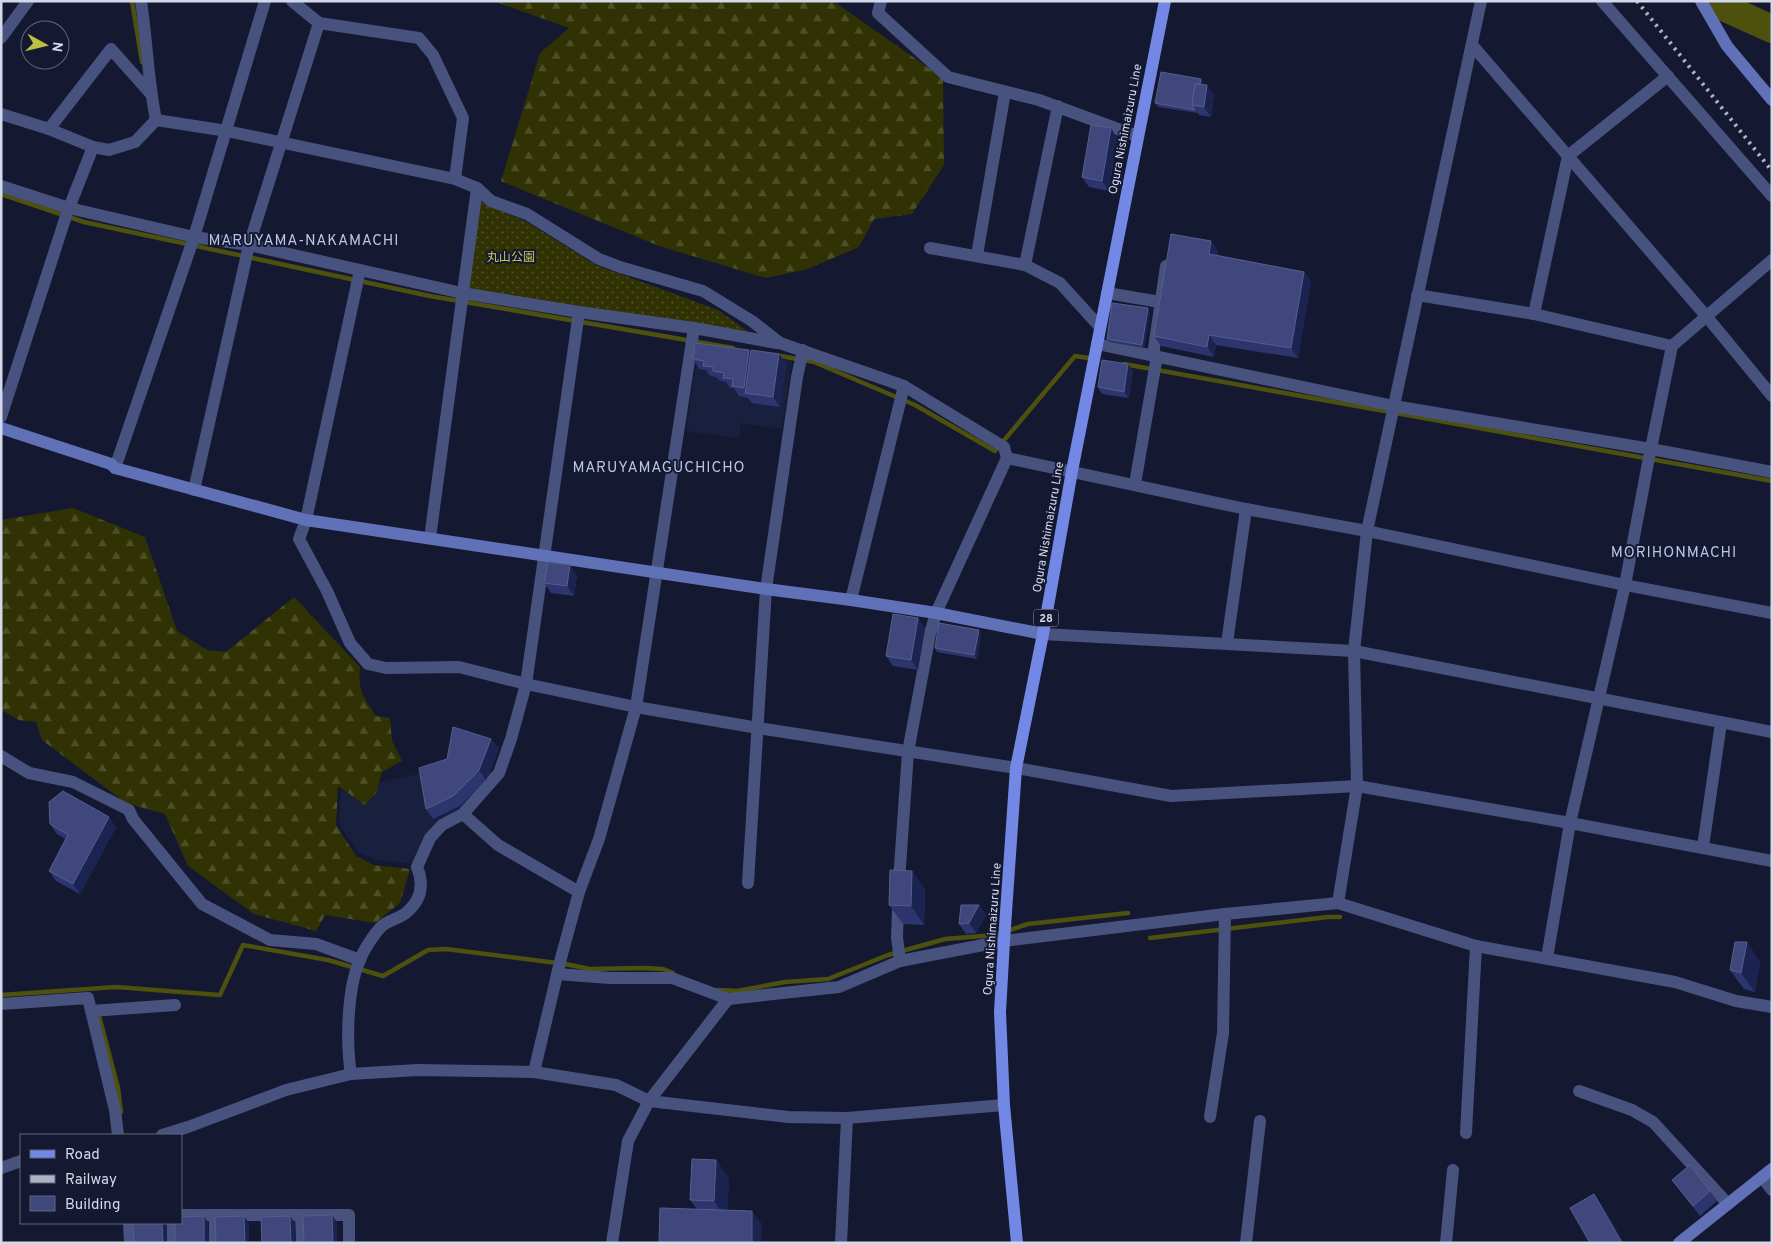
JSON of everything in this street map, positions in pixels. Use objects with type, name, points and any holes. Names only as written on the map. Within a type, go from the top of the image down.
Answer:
[{"type":"main road","name":"Ogura Nishimaizuru Line","points":[[1018,1243],[1004,1105],[1000,1012],[1016,768],[1137,136],[1165,1]]},
{"type":"street","points":[[1,38],[28,1]]},
{"type":"street","points":[[141,1],[151,94],[156,120]]},
{"type":"street","points":[[116,468],[192,243],[266,1]]},
{"type":"street","points":[[292,1],[319,23],[419,38],[433,55],[463,118],[456,178]]},
{"type":"street","points":[[881,1],[878,13],[948,77],[1058,106],[1137,136]]},
{"type":"street","points":[[1338,903],[1357,786],[1354,651],[1367,531],[1481,1]]},
{"type":"street","points":[[1602,1],[1772,196]]},
{"type":"street","points":[[1701,1],[1727,46],[1772,100]]},
{"type":"street","points":[[194,490],[248,249],[319,23]]},
{"type":"street","points":[[1472,45],[1707,317],[1772,396]]},
{"type":"street","points":[[48,129],[111,48],[151,94]]},
{"type":"street","points":[[1534,314],[1568,156],[1668,76]]},
{"type":"street","points":[[977,255],[1005,92]]},
{"type":"street","points":[[1025,265],[1058,106]]},
{"type":"street","points":[[1,114],[48,129],[93,147],[109,150],[135,142],[156,120]]},
{"type":"street","points":[[156,120],[226,131],[456,178],[477,188],[491,201],[527,214],[599,259],[703,291],[752,321],[780,343],[801,354],[902,395],[991,438],[1006,452],[1072,471],[1246,508],[1772,613]]},
{"type":"street","points":[[1,418],[67,214],[93,147]]},
{"type":"street","points":[[1,186],[67,214],[192,243],[248,249],[359,274],[580,312],[692,337],[780,343]]},
{"type":"street","points":[[430,538],[477,188]]},
{"type":"street","points":[[930,248],[1025,265],[1060,283],[1100,327]]},
{"type":"street","points":[[1135,484],[1155,362],[1160,302],[1168,257]]},
{"type":"street","points":[[1547,958],[1570,823],[1625,584],[1672,346],[1772,260]]},
{"type":"street","points":[[359,274],[306,520],[299,539],[327,591],[350,643],[368,664],[386,668],[460,667],[526,684],[636,706],[758,728],[1016,768],[1171,796],[1357,786],[1703,847],[1772,861]]},
{"type":"street","points":[[1107,293],[1160,302]]},
{"type":"street","points":[[1417,295],[1534,314],[1672,346]]},
{"type":"street","points":[[351,1074],[348,1054],[350,996],[360,960],[381,926],[407,912],[420,895],[422,879],[417,867],[430,838],[442,825],[463,814],[499,773],[511,739],[526,684],[580,312]]},
{"type":"street","points":[[534,1072],[558,967],[579,892],[599,840],[636,706],[692,337]]},
{"type":"street","points":[[1097,344],[1155,362],[1394,406],[1649,458],[1772,472]]},
{"type":"street","points":[[748,883],[766,589],[801,354]]},
{"type":"street","points":[[851,600],[902,395]]},
{"type":"street","points":[[1,428],[111,464],[116,468],[306,520],[936,613],[1043,634],[1354,651],[1772,732]]},
{"type":"street","points":[[899,959],[897,937],[899,881],[908,752],[930,634],[936,613],[1006,452]]},
{"type":"street","points":[[1227,643],[1246,508]]},
{"type":"street","points":[[1703,847],[1721,723]]},
{"type":"street","points":[[1,756],[29,773],[74,782],[129,810],[133,819],[202,904],[270,940],[316,944],[360,960]]},
{"type":"street","points":[[463,814],[498,845],[579,892]]},
{"type":"street","points":[[558,967],[610,978],[672,978],[728,999],[839,987],[899,959],[1004,941],[1225,914],[1338,903],[1476,946],[1675,982],[1736,1001],[1772,1007]]},
{"type":"street","points":[[1210,1117],[1222,1033],[1225,914]]},
{"type":"street","points":[[1466,1133],[1476,946]]},
{"type":"street","points":[[1,1004],[88,998],[115,1110],[118,1134]]},
{"type":"street","points":[[612,1243],[628,1142],[649,1101],[728,999]]},
{"type":"street","points":[[91,1011],[175,1005]]},
{"type":"street","points":[[165,1134],[286,1090],[351,1074],[417,1070],[534,1072],[616,1085],[649,1101],[788,1117],[848,1118],[1004,1105]]},
{"type":"street","points":[[1578,1091],[1632,1110],[1653,1122],[1728,1204]]},
{"type":"street","points":[[841,1243],[848,1118]]},
{"type":"street","points":[[1246,1243],[1260,1121]]},
{"type":"street","points":[[1,1168],[20,1161]]},
{"type":"street","points":[[1446,1243],[1453,1170]]},
{"type":"street","points":[[1679,1243],[1767,1173],[1772,1190]]},
{"type":"street","points":[[182,1215],[215,1215],[262,1219],[301,1215],[349,1215],[349,1243]]},
{"type":"street","points":[[215,1215],[215,1243]]},
{"type":"street","points":[[301,1215],[302,1243]]},
{"type":"street","points":[[129,1224],[130,1243]]},
{"type":"street","points":[[172,1224],[172,1243]]},
{"type":"shaded area","points":[[698,348],[792,361],[782,429],[741,423],[739,438],[686,431]]},
{"type":"shaded area","points":[[460,736],[500,746],[488,782],[460,810],[432,825],[414,864],[376,860],[358,852],[339,824],[341,791],[453,766]]},
{"type":"green space","points":[[493,1],[833,1],[943,78],[944,165],[912,214],[874,219],[859,247],[808,269],[766,278],[659,246],[501,181],[540,53],[569,28]]},
{"type":"green space","name":"丸山公園","points":[[481,202],[527,222],[596,265],[718,310],[750,333],[466,289]]},
{"type":"green space","points":[[73,508],[145,537],[177,631],[207,650],[226,652],[294,597],[360,667],[359,675],[362,693],[376,716],[390,718],[392,741],[402,761],[382,772],[376,793],[365,805],[338,786],[336,825],[356,856],[374,865],[410,869],[400,903],[375,923],[325,915],[316,931],[254,914],[188,866],[165,814],[126,803],[42,740],[36,722],[19,720],[1,710],[1,520]]},
{"type":"building","points":[[1161,72],[1201,79],[1200,84],[1195,84],[1192,105],[1195,110],[1155,103]]},
{"type":"building","points":[[1195,84],[1207,85],[1204,107],[1192,105]]},
{"type":"building","points":[[1091,125],[1111,128],[1102,181],[1082,177]]},
{"type":"building","points":[[1171,234],[1211,241],[1209,254],[1304,272],[1291,348],[1209,335],[1207,347],[1154,336]]},
{"type":"building","points":[[1112,303],[1148,308],[1142,345],[1107,339]]},
{"type":"building","points":[[695,343],[749,350],[744,388],[732,386],[733,379],[723,378],[724,373],[713,371],[713,367],[703,366],[704,361],[693,359]]},
{"type":"building","points":[[751,350],[779,354],[773,397],[745,393]]},
{"type":"building","points":[[1102,360],[1128,364],[1124,392],[1098,387]]},
{"type":"building","points":[[548,562],[570,565],[567,586],[544,583]]},
{"type":"building","points":[[893,614],[918,618],[911,660],[886,656]]},
{"type":"building","points":[[939,623],[979,630],[974,655],[935,648]]},
{"type":"building","points":[[453,727],[491,739],[479,770],[453,796],[426,809],[419,768],[447,759]]},
{"type":"building","points":[[63,791],[109,817],[73,884],[49,871],[68,835],[50,824],[49,802]]},
{"type":"building","points":[[890,870],[912,871],[911,906],[889,905]]},
{"type":"building","points":[[961,905],[979,905],[969,923],[959,924]]},
{"type":"building","points":[[1735,942],[1747,942],[1741,973],[1730,970]]},
{"type":"building","points":[[692,1159],[716,1160],[714,1201],[690,1200]]},
{"type":"building","points":[[1690,1165],[1710,1191],[1693,1206],[1672,1180]]},
{"type":"building","points":[[1594,1194],[1622,1243],[1590,1243],[1570,1208]]},
{"type":"building","points":[[660,1208],[752,1211],[752,1243],[659,1243]]},
{"type":"building","points":[[332,1215],[333,1243],[304,1243],[303,1216]]},
{"type":"building","points":[[204,1216],[204,1243],[175,1243],[175,1224],[182,1224],[182,1217]]},
{"type":"building","points":[[244,1216],[245,1243],[216,1243],[215,1217]]},
{"type":"building","points":[[290,1216],[291,1243],[262,1243],[261,1217]]},
{"type":"building","points":[[133,1224],[162,1224],[163,1243],[134,1243]]},
{"type":"waterway","points":[[132,1],[142,62]]},
{"type":"waterway","points":[[1710,1],[1772,29]]},
{"type":"waterway","points":[[1,194],[84,222],[430,296],[733,348]]},
{"type":"waterway","points":[[775,355],[814,362],[915,405],[995,451],[1075,356],[1088,358]]},
{"type":"waterway","points":[[1124,364],[1772,481]]},
{"type":"waterway","points":[[718,990],[737,991],[785,982],[828,979],[888,955],[945,939],[995,935],[1028,924],[1128,913]]},
{"type":"waterway","points":[[1150,938],[1340,917]]},
{"type":"waterway","points":[[1,995],[116,987],[220,995],[243,945],[328,960],[383,976],[428,950],[446,949],[565,964],[590,969],[643,968],[663,969],[673,973]]},
{"type":"waterway","points":[[98,1012],[118,1088],[121,1112]]},
{"type":"railway","points":[[1637,1],[1772,171]]},
{"type":"district","name":"MARUYAMA-NAKAMACHI","points":[[304,240]]},
{"type":"district","name":"MARUYAMAGUCHICHO","points":[[659,467]]},
{"type":"district","name":"MORIHONMACHI","points":[[1674,552]]}]
